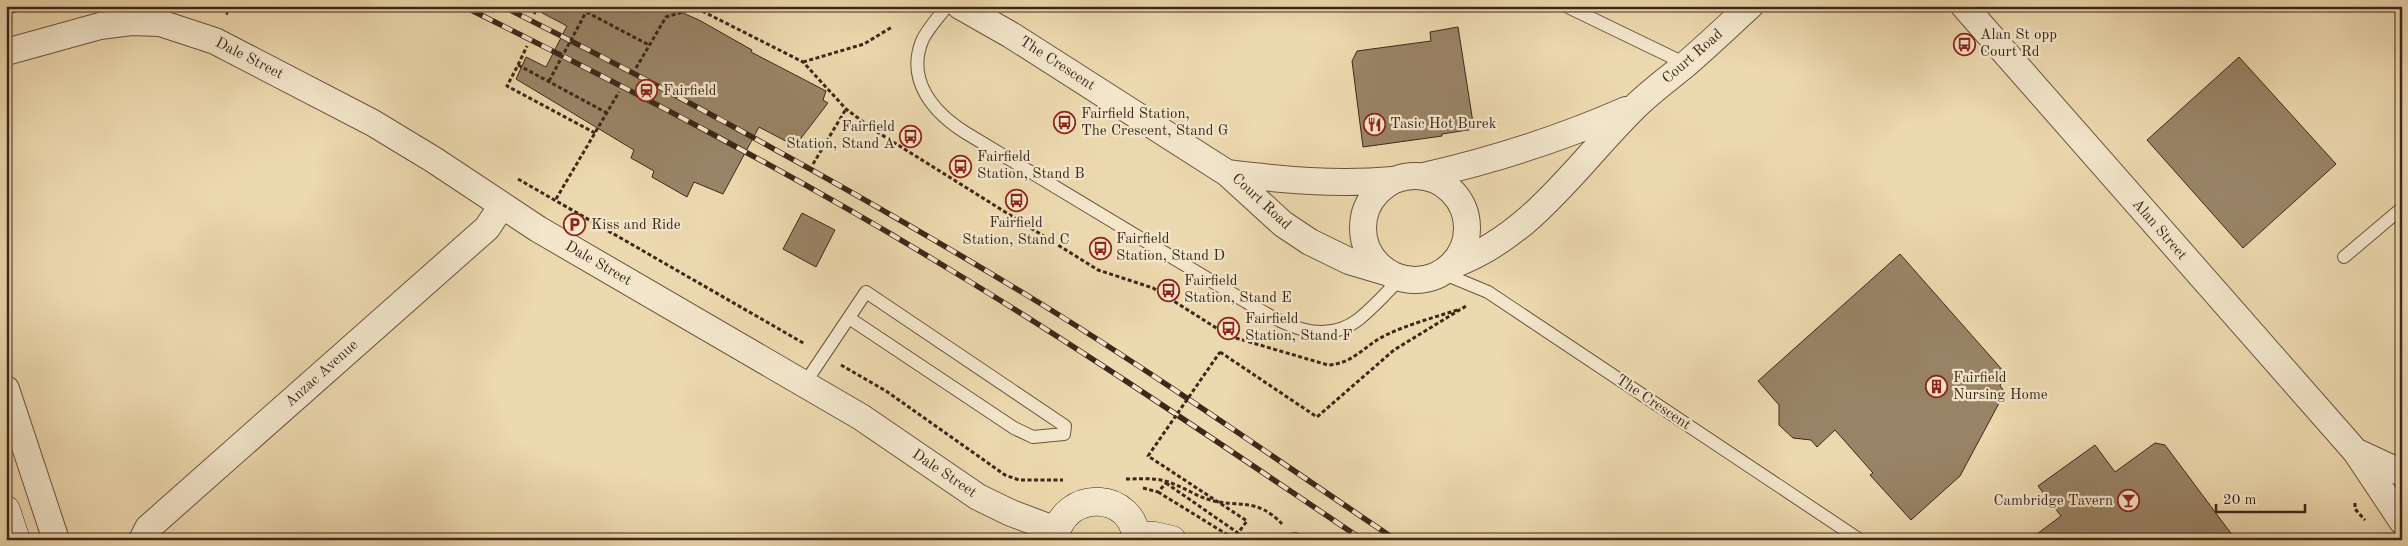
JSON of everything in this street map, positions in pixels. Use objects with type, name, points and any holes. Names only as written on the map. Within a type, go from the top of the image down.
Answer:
[{"type":"main road","points":[[1055,535],[1062,518],[1072,508],[1085,502],[1098,501],[1112,504],[1123,512],[1132,523],[1136,538],[1155,536],[1172,540]]},
{"type":"main road","points":[[6,510],[16,540]]},
{"type":"street","name":"The Crescent","points":[[960,6],[1011,35],[1227,173]]},
{"type":"street","name":"Court Road","points":[[1447,269],[1479,255],[1522,225],[1545,204],[1636,106],[1750,6]]},
{"type":"street","name":"Alan Street","points":[[1964,6],[2272,359],[2356,452],[2402,521]]},
{"type":"street","name":"Dale Street","points":[[6,52],[84,30],[131,22],[160,23],[186,30],[246,57],[373,123],[434,160],[501,207],[861,417],[978,497],[1055,535]]},
{"type":"street","name":"Court Road","points":[[1424,176],[1505,156],[1581,130],[1636,106]]},
{"type":"street","name":"Court Road","points":[[1227,173],[1283,224],[1310,242],[1349,261],[1393,275]]},
{"type":"street","name":"Court Road","points":[[1227,173],[1296,182],[1365,183],[1393,180]]},
{"type":"street","points":[[1408,176],[1424,176],[1440,182],[1453,191],[1465,212],[1467,220],[1466,236],[1462,252],[1447,269],[1429,279],[1415,280],[1393,275],[1374,261],[1366,247],[1363,232],[1364,216],[1370,201],[1380,189],[1393,180],[1408,176]]},
{"type":"street","name":"Anzac Avenue","points":[[142,540],[148,528],[487,228],[501,207]]},
{"type":"street","points":[[6,389],[56,540]]},
{"type":"street","name":"Alan Street","points":[[2356,452],[2402,473]]},
{"type":"lane","points":[[947,6],[923,39],[918,53],[917,69],[920,84],[942,116],[966,133],[1251,305],[1284,324],[1303,330],[1334,331],[1360,319],[1393,275]]},
{"type":"lane","points":[[1566,6],[1686,64]]},
{"type":"lane","points":[[2344,257],[2402,208]]},
{"type":"lane","name":"The Crescent","points":[[1447,269],[1488,292],[1860,540]]},
{"type":"lane","points":[[805,383],[866,292],[1065,426],[1064,434],[1033,437],[1014,428],[849,318]]},
{"type":"path","points":[[6,14],[31,6]]},
{"type":"path","points":[[534,14],[538,6]]},
{"type":"path","points":[[575,6],[649,45]]},
{"type":"path","points":[[636,68],[666,17],[697,7],[803,62],[846,109],[874,130],[1098,270],[1153,288],[1229,336],[1328,365],[1336,365],[1353,359],[1385,335],[1460,309]]},
{"type":"path","points":[[549,81],[586,12]]},
{"type":"path","points":[[803,62],[864,44],[892,27]]},
{"type":"path","points":[[527,46],[507,86],[595,133]]},
{"type":"path","points":[[518,64],[607,114]]},
{"type":"path","points":[[556,199],[619,92]]},
{"type":"path","points":[[814,164],[846,109]]},
{"type":"path","points":[[1166,483],[1238,533],[1247,521],[1148,456],[1220,352],[1317,417],[1394,350],[1471,303]]},
{"type":"path","points":[[1158,492],[1236,540]]},
{"type":"building","points":[[529,6],[667,6],[699,20],[752,50],[751,52],[826,91],[823,100],[828,103],[795,146],[759,127],[723,194],[694,182],[687,197],[652,177],[654,171],[631,158],[634,150],[516,79],[526,57],[546,67],[567,26]]},
{"type":"building","points":[[1458,27],[1474,129],[1442,134],[1442,136],[1363,147],[1352,61],[1357,51],[1431,41],[1430,32]]},
{"type":"building","points":[[2239,57],[2336,164],[2243,248],[2147,140]]},
{"type":"building","points":[[802,213],[835,230],[816,267],[783,249]]},
{"type":"building","name":"Fairfield Nursing Home","points":[[1900,254],[2005,373],[2000,386],[2005,392],[1960,476],[1911,520],[1870,475],[1873,473],[1835,430],[1817,447],[1811,440],[1793,438],[1779,425],[1779,405],[1758,381]]},
{"type":"building","name":"Cambridge Tavern","points":[[2155,443],[2165,445],[2236,540],[2029,540],[2061,516],[2038,486],[2095,445],[2115,472]]},
{"type":"railway","points":[[463,6],[709,132],[890,233],[1002,301],[1106,368],[1363,540]]},
{"type":"railway","points":[[502,6],[773,148],[1038,302],[1218,419],[1396,540]]},
{"type":"place","name":"Alan St opp Court Rd","points":[[1964,44]]},
{"type":"place","name":"Fairfield","points":[[647,91]]},
{"type":"place","name":"Fairfield Station, The Crescent, Stand G","points":[[1065,123]]},
{"type":"place","name":"Tasic Hot Burek","points":[[1374,124]]},
{"type":"place","name":"Fairfield Station, Stand A","points":[[911,136]]},
{"type":"place","name":"Fairfield Station, Stand B","points":[[961,166]]},
{"type":"place","name":"Fairfield Station, Stand C","points":[[1016,200]]},
{"type":"place","name":"Kiss and Ride","points":[[575,225]]},
{"type":"place","name":"Fairfield Station, Stand D","points":[[1100,248]]},
{"type":"place","name":"Fairfield Station, Stand E","points":[[1168,290]]},
{"type":"place","name":"Fairfield Station, Stand F","points":[[1229,328]]},
{"type":"place","name":"Fairfield Nursing Home","points":[[1937,387]]},
{"type":"place","name":"Cambridge Tavern","points":[[2129,501]]}]
